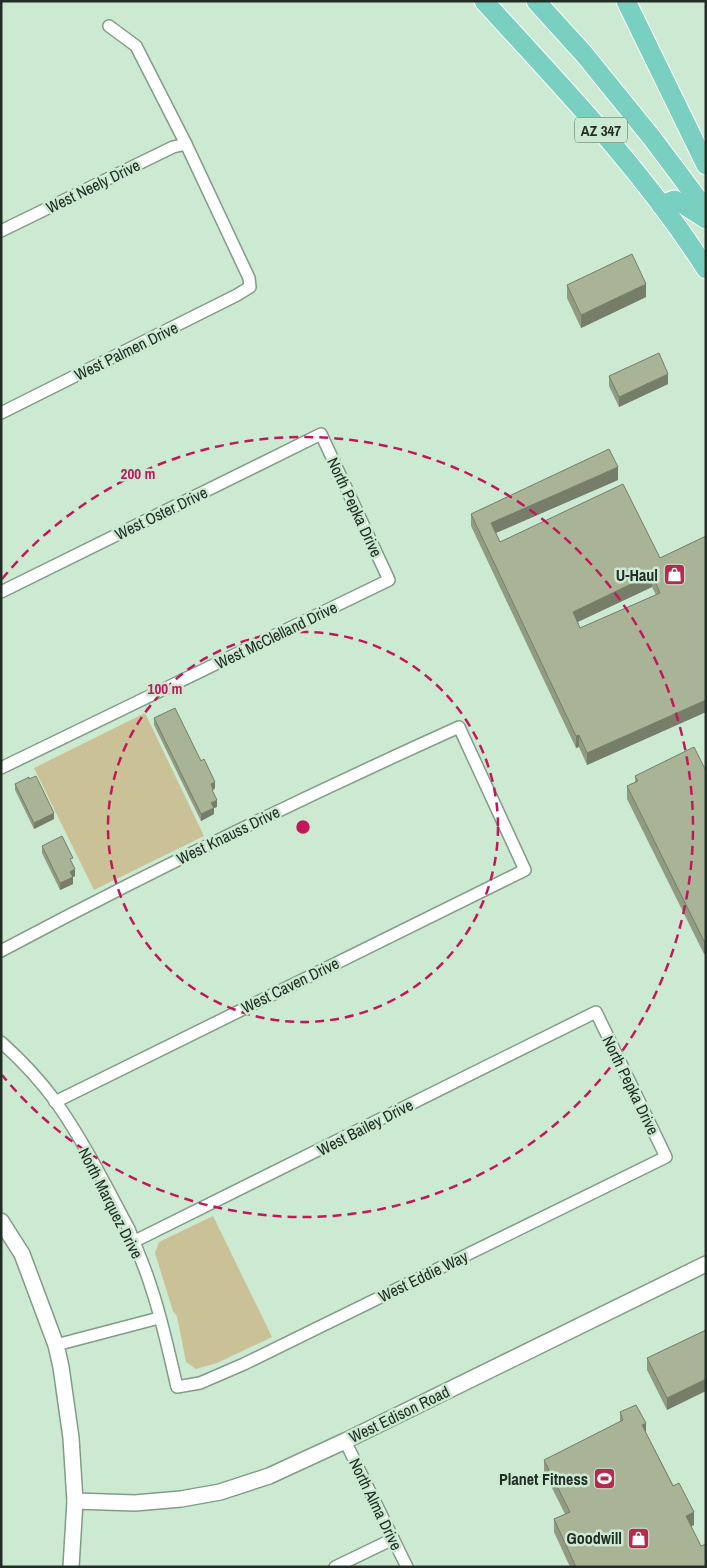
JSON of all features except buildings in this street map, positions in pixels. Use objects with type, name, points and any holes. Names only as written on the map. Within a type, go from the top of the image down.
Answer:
[{"type":"highway","name":"AZ 347","points":[[484,1],[598,126],[661,205],[706,269]]},
{"type":"highway","name":"AZ 347","points":[[536,1],[584,54],[652,138],[706,210]]},
{"type":"highway","points":[[626,1],[706,165]]},
{"type":"highway","points":[[661,205],[674,200],[706,219]]},
{"type":"street","points":[[109,26],[136,46],[186,144]]},
{"type":"street","name":"West Neely Drive","points":[[1,231],[173,147],[186,144]]},
{"type":"street","name":"West Palmen Drive","points":[[1,413],[250,287],[249,278],[186,144]]},
{"type":"street","name":"North Pepka Drive","points":[[321,434],[389,580]]},
{"type":"street","name":"West Oster Drive","points":[[1,592],[321,434]]},
{"type":"street","name":"West McClelland Drive","points":[[1,768],[389,580]]},
{"type":"street","name":"West Caven Drive","points":[[55,1102],[525,870],[459,728]]},
{"type":"street","name":"West Knauss Drive","points":[[1,951],[160,869],[329,786],[459,728]]},
{"type":"street","name":"North Pepka Drive","points":[[596,1012],[666,1158]]},
{"type":"street","name":"West Bailey Drive","points":[[133,1242],[596,1012]]},
{"type":"street","name":"North Marquez Drive","points":[[1,1042],[21,1061],[55,1102],[89,1156],[129,1230],[151,1287],[177,1387]]},
{"type":"street","name":"West Eddie Way","points":[[177,1387],[200,1382],[244,1364],[666,1158]]},
{"type":"street","points":[[1,1221],[22,1254],[56,1345],[61,1367],[68,1413],[75,1501],[71,1567]]},
{"type":"street","name":"West Edison Road","points":[[75,1501],[135,1502],[181,1499],[220,1492],[269,1476],[345,1441],[706,1264]]},
{"type":"street","points":[[56,1345],[159,1318]]},
{"type":"street","name":"North Alma Drive","points":[[345,1441],[407,1567]]},
{"type":"street","points":[[335,1567],[393,1539]]},
{"type":"shaded area","points":[[145,713],[204,836],[94,890],[34,768]]},
{"type":"shaded area","points":[[213,1216],[272,1337],[217,1363],[196,1369],[186,1362],[177,1316],[173,1311],[155,1253],[159,1242]]},
{"type":"place","name":"U-Haul","points":[[674,575]]},
{"type":"place","name":"Planet Fitness","points":[[604,1479]]},
{"type":"place","name":"Goodwill","points":[[638,1538]]}]
